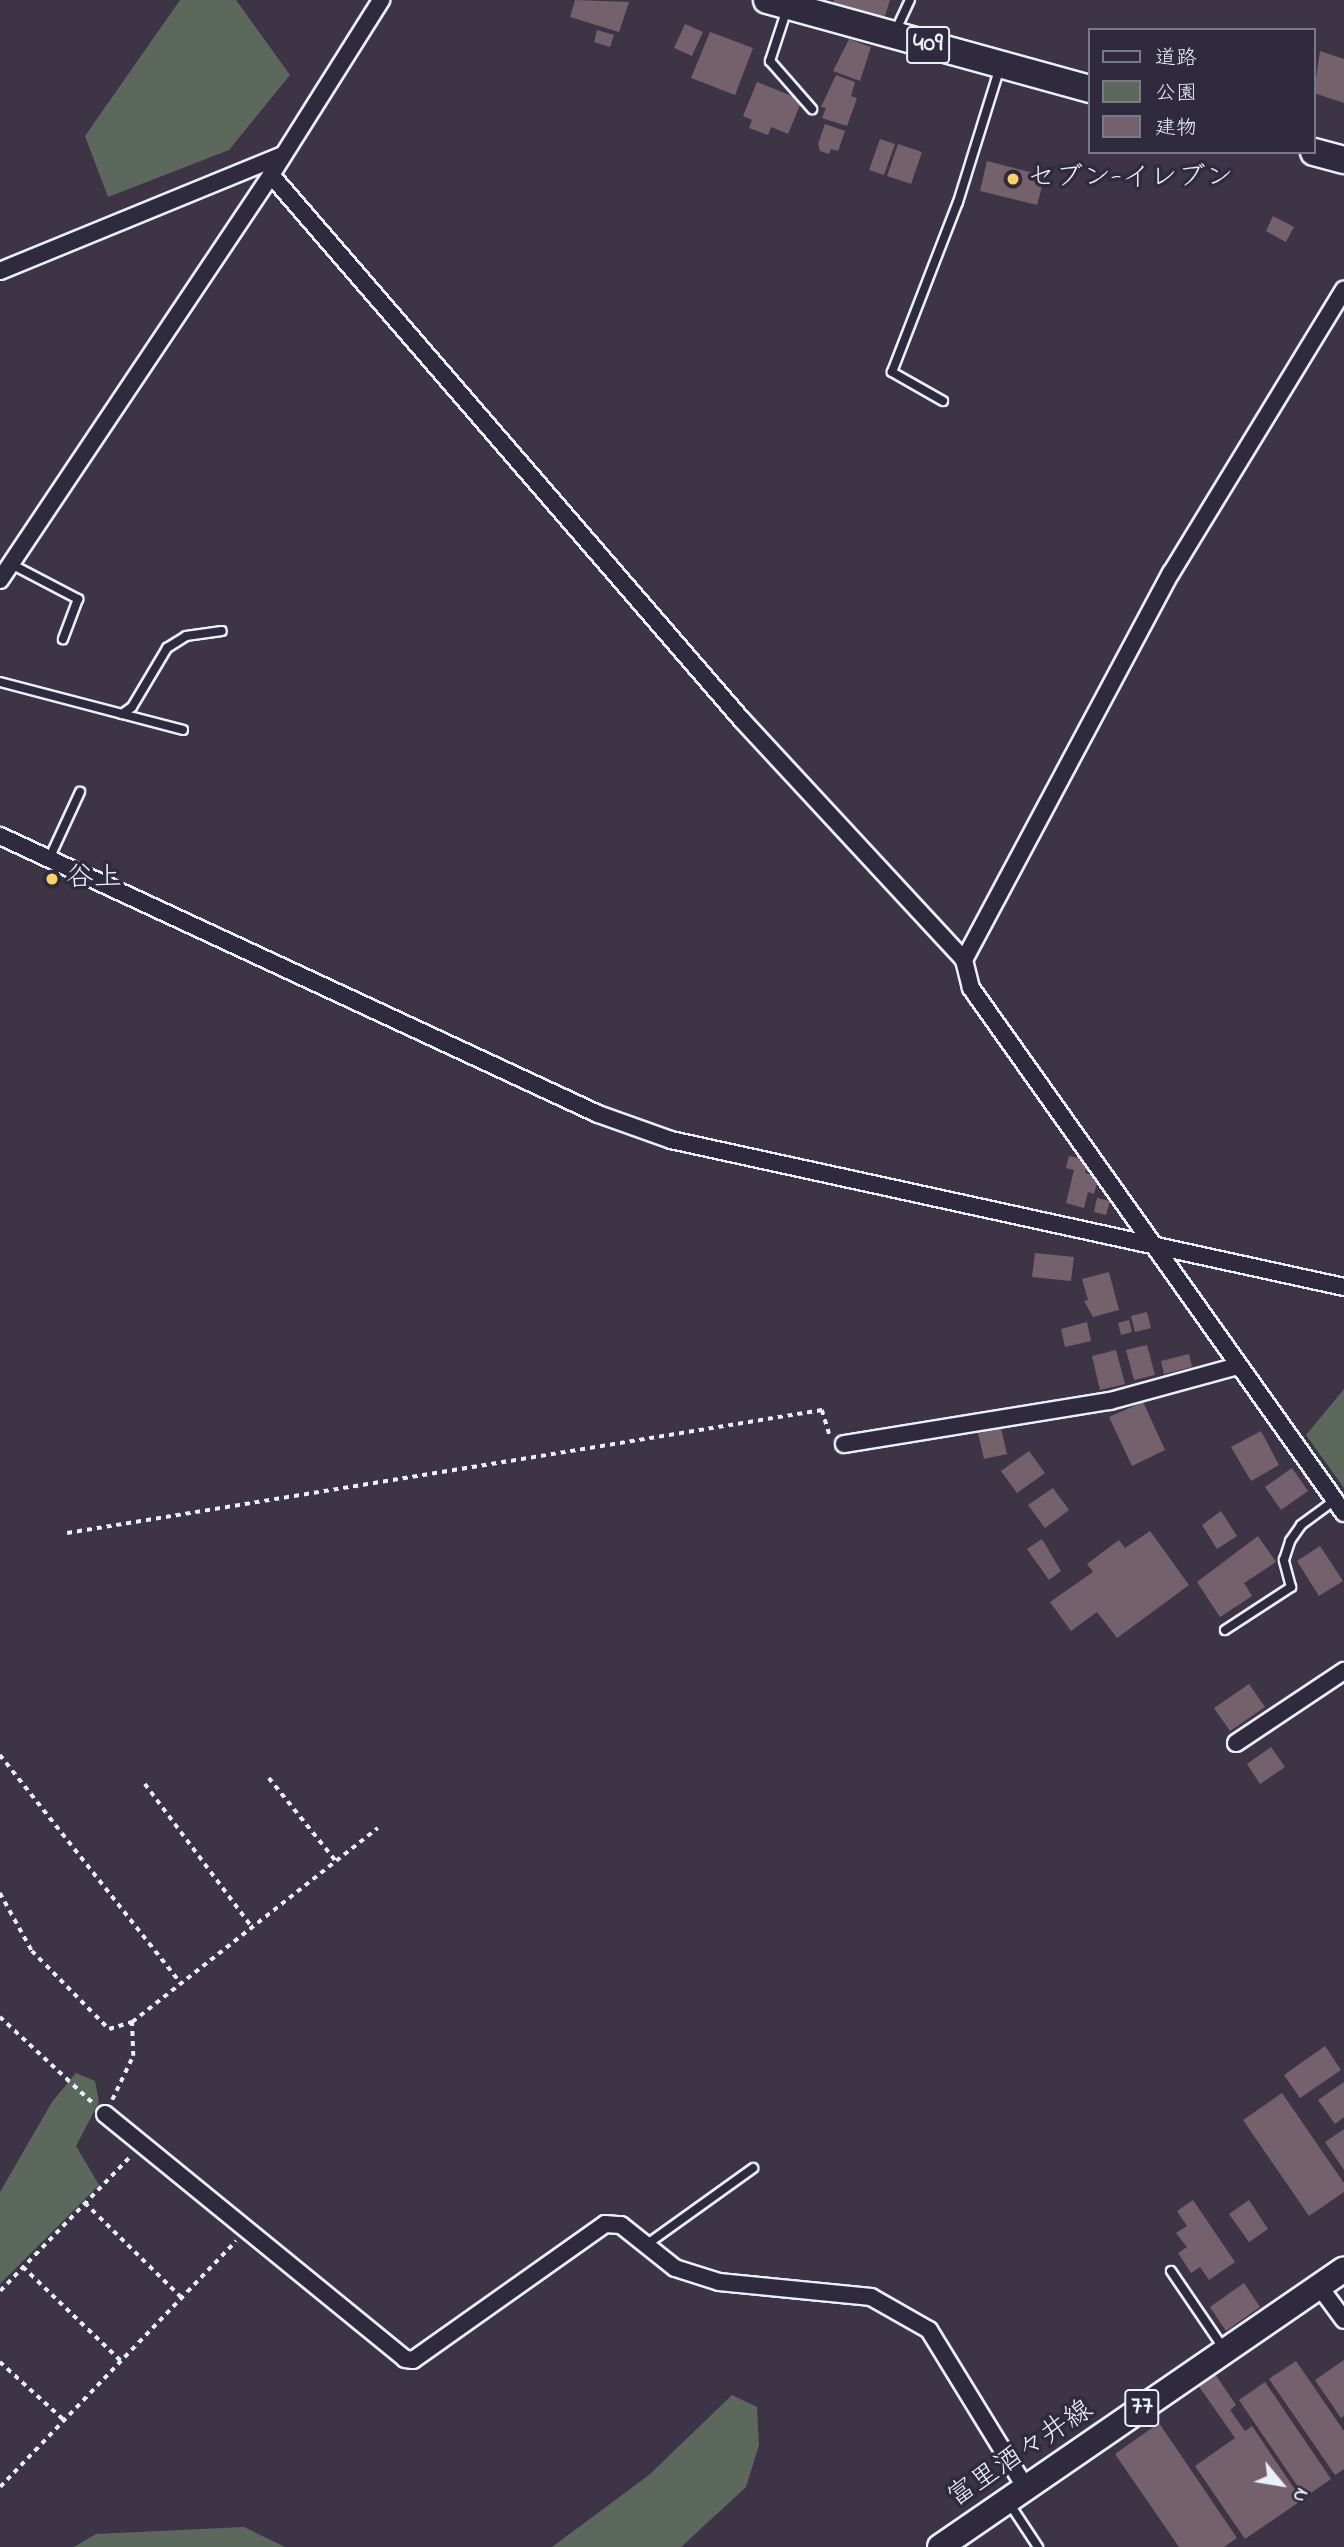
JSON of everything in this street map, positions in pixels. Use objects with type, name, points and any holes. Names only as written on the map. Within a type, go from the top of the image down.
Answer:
[{"type":"highway","name":"409","points":[[777,3],[1088,88]]},
{"type":"highway","points":[[1316,153],[1344,160]]},
{"type":"main road","name":"富里酒々井線","points":[[940,2547],[1344,2269]]},
{"type":"street","points":[[0,580],[271,175],[381,0]]},
{"type":"street","points":[[0,271],[283,155]]},
{"type":"street","points":[[271,175],[742,720],[964,960],[971,988],[1147,1242],[1339,1507]]},
{"type":"street","points":[[964,960],[1171,573],[1344,290]]},
{"type":"street","points":[[0,836],[598,1114],[659,1136],[1344,1287]]},
{"type":"street","points":[[844,1444],[1110,1401],[1238,1366]]},
{"type":"street","points":[[1236,1743],[1344,1671]]},
{"type":"street","points":[[105,2114],[144,2143],[405,2359],[413,2360],[605,2224],[621,2225],[644,2246],[675,2268],[719,2282],[871,2297],[912,2317],[929,2330],[1016,2494]]},
{"type":"street","points":[[1319,2286],[1344,2320]]},
{"type":"lane","points":[[893,35],[911,0]]},
{"type":"lane","points":[[777,3],[770,61],[812,109]]},
{"type":"lane","points":[[943,401],[892,372],[958,202],[1001,65]]},
{"type":"lane","points":[[11,564],[78,599],[63,639]]},
{"type":"lane","points":[[0,682],[112,715],[122,713],[132,707],[167,648],[186,636],[222,631]]},
{"type":"lane","points":[[122,713],[183,730]]},
{"type":"lane","points":[[49,859],[80,792]]},
{"type":"lane","points":[[1226,1630],[1291,1587],[1284,1560],[1290,1541],[1301,1525],[1339,1507]]},
{"type":"lane","points":[[644,2246],[754,2168]]},
{"type":"lane","points":[[1171,2271],[1225,2351]]},
{"type":"lane","points":[[1016,2494],[1038,2547]]},
{"type":"path","points":[[68,1533],[822,1410],[827,1434],[844,1444]]},
{"type":"path","points":[[0,1755],[181,1983]]},
{"type":"path","points":[[269,1778],[336,1861]]},
{"type":"path","points":[[145,1784],[252,1927]]},
{"type":"path","points":[[0,1893],[32,1951],[108,2029],[132,2022],[379,1828]]},
{"type":"path","points":[[0,2017],[105,2114],[134,2056],[132,2022]]},
{"type":"path","points":[[0,2291],[144,2143]]},
{"type":"path","points":[[85,2203],[181,2297]]},
{"type":"path","points":[[0,2487],[247,2229]]},
{"type":"path","points":[[23,2267],[121,2361]]},
{"type":"path","points":[[0,2362],[64,2420]]},
{"type":"green space","points":[[180,0],[236,0],[290,75],[229,150],[108,197],[85,136]]},
{"type":"green space","points":[[1344,1389],[1344,1488],[1306,1435]]},
{"type":"green space","points":[[76,2073],[95,2081],[99,2102],[76,2146],[99,2185],[0,2284],[0,2192],[52,2102]]},
{"type":"green space","points":[[732,2395],[757,2407],[759,2445],[746,2487],[681,2547],[552,2547],[649,2475]]},
{"type":"green space","points":[[244,2527],[285,2547],[74,2547],[96,2534]]},
{"type":"building","points":[[575,0],[629,2],[619,32],[570,17]]},
{"type":"building","points":[[834,0],[890,0],[883,22],[832,7]]},
{"type":"building","points":[[685,24],[703,32],[692,56],[674,48]]},
{"type":"building","points":[[597,30],[614,35],[610,47],[594,42]]},
{"type":"building","points":[[710,32],[753,48],[735,95],[691,78]]},
{"type":"building","points":[[849,39],[871,47],[860,81],[833,71]]},
{"type":"building","points":[[1320,51],[1344,59],[1344,103],[1316,94]]},
{"type":"building","points":[[836,75],[855,82],[851,96],[857,98],[847,126],[822,118],[826,108],[821,107]]},
{"type":"building","points":[[757,82],[802,100],[788,134],[771,127],[768,135],[749,128],[752,120],[743,116]]},
{"type":"building","points":[[825,124],[845,131],[838,151],[831,149],[829,154],[820,151],[818,144]]},
{"type":"building","points":[[880,139],[895,144],[884,175],[869,170]]},
{"type":"building","points":[[898,144],[922,152],[911,184],[887,176]]},
{"type":"building","points":[[987,161],[1045,176],[1037,205],[980,191]]},
{"type":"building","points":[[1273,216],[1294,227],[1286,242],[1266,231]]},
{"type":"building","points":[[1069,1156],[1088,1160],[1085,1173],[1099,1176],[1094,1194],[1088,1192],[1084,1208],[1066,1203],[1074,1170],[1066,1168]]},
{"type":"building","points":[[1097,1198],[1110,1201],[1106,1215],[1094,1212]]},
{"type":"building","points":[[1035,1253],[1074,1257],[1071,1281],[1032,1277]]},
{"type":"building","points":[[1109,1272],[1119,1310],[1093,1317],[1084,1301],[1088,1300],[1082,1279]]},
{"type":"building","points":[[1147,1312],[1151,1328],[1135,1332],[1131,1316]]},
{"type":"building","points":[[1129,1320],[1132,1332],[1121,1335],[1118,1323]]},
{"type":"building","points":[[1087,1322],[1091,1341],[1065,1347],[1061,1329]]},
{"type":"building","points":[[1147,1345],[1155,1375],[1134,1380],[1126,1350]]},
{"type":"building","points":[[1116,1350],[1125,1384],[1100,1390],[1092,1356]]},
{"type":"building","points":[[1189,1354],[1192,1367],[1164,1374],[1161,1361]]},
{"type":"building","points":[[1143,1402],[1165,1450],[1132,1466],[1109,1417]]},
{"type":"building","points":[[1001,1428],[1007,1454],[984,1459],[978,1433]]},
{"type":"building","points":[[1261,1431],[1279,1465],[1251,1481],[1231,1447]]},
{"type":"building","points":[[1029,1451],[1045,1473],[1017,1493],[1001,1471]]},
{"type":"building","points":[[1292,1468],[1308,1491],[1281,1510],[1265,1487]]},
{"type":"building","points":[[1053,1488],[1069,1510],[1045,1528],[1028,1505]]},
{"type":"building","points":[[1221,1511],[1237,1536],[1217,1549],[1202,1525]]},
{"type":"building","points":[[1150,1531],[1189,1585],[1117,1638],[1097,1612],[1071,1631],[1050,1602],[1093,1572],[1087,1564],[1119,1540],[1125,1548]]},
{"type":"building","points":[[1258,1536],[1276,1562],[1244,1583],[1252,1596],[1220,1617],[1197,1582]]},
{"type":"building","points":[[1042,1539],[1061,1571],[1049,1580],[1027,1549]]},
{"type":"building","points":[[1320,1546],[1343,1581],[1319,1596],[1297,1561]]},
{"type":"building","points":[[1249,1684],[1265,1707],[1230,1731],[1214,1708]]},
{"type":"building","points":[[1271,1747],[1285,1767],[1260,1784],[1247,1764]]},
{"type":"building","points":[[1325,2046],[1341,2070],[1300,2098],[1284,2075]]},
{"type":"building","points":[[1344,2082],[1344,2117],[1335,2124],[1318,2100]]},
{"type":"building","points":[[1282,2093],[1344,2183],[1344,2192],[1309,2216],[1243,2120]]},
{"type":"building","points":[[1344,2129],[1344,2170],[1325,2142]]},
{"type":"building","points":[[1193,2200],[1235,2262],[1209,2280],[1200,2267],[1191,2273],[1178,2253],[1187,2247],[1176,2233],[1187,2226],[1177,2211]]},
{"type":"building","points":[[1249,2200],[1268,2229],[1249,2242],[1229,2214]]},
{"type":"building","points":[[1244,2283],[1260,2307],[1226,2331],[1210,2307]]},
{"type":"building","points":[[1344,2360],[1344,2416],[1341,2418],[1315,2380]]},
{"type":"building","points":[[1296,2361],[1344,2431],[1344,2469],[1335,2475],[1269,2379]]},
{"type":"building","points":[[1215,2374],[1236,2405],[1230,2410],[1245,2431],[1252,2426],[1302,2500],[1245,2539],[1195,2466],[1235,2438],[1198,2385]]},
{"type":"building","points":[[1265,2382],[1331,2479],[1305,2497],[1239,2400]]},
{"type":"building","points":[[1159,2423],[1237,2538],[1224,2547],[1179,2547],[1115,2454]]},
{"type":"place","name":"セブン-イレブン","points":[[1013,179]]},
{"type":"place","name":"谷上","points":[[52,879]]}]
